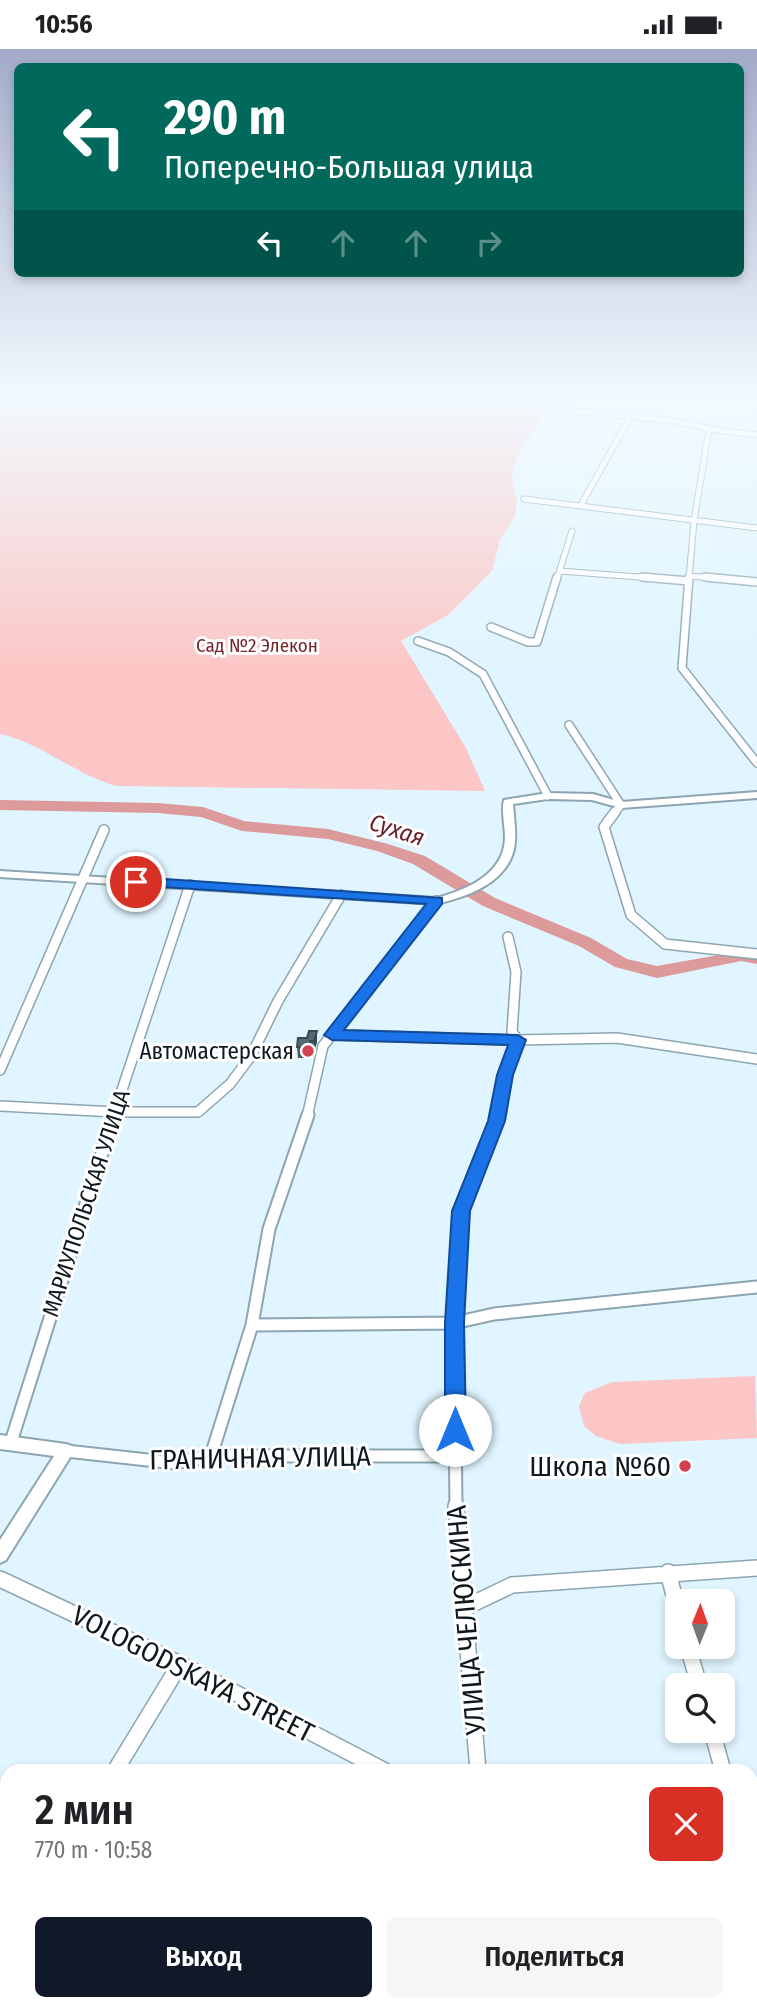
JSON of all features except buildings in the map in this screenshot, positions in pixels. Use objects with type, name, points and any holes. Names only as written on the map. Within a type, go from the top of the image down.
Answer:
[{"type":"street","points":[[581,505],[591,488]]},
{"type":"street","points":[[699,488],[694,521],[682,668],[757,763]]},
{"type":"street","points":[[524,499],[757,528]]},
{"type":"street","points":[[491,627],[528,642],[537,642],[572,531]]},
{"type":"street","points":[[560,571],[757,582]]},
{"type":"street","points":[[418,641],[449,652],[483,674],[548,796]]},
{"type":"street","points":[[569,725],[621,805]]},
{"type":"street","points":[[0,874],[436,901],[458,896],[477,887],[497,868],[508,852],[509,802],[548,796],[593,797],[621,805],[757,795]]},
{"type":"street","points":[[621,805],[604,827],[631,915],[665,944],[757,954]]},
{"type":"street","points":[[0,1070],[104,830]]},
{"type":"street","name":"МАРИУПОЛЬСКАЯ УЛИЦА","points":[[5,1442],[190,885]]},
{"type":"street","points":[[0,1106],[115,1112],[198,1112],[230,1084],[251,1056],[278,1001],[341,895]]},
{"type":"street","points":[[211,1456],[252,1325],[269,1229],[313,1100],[323,1046],[436,901]]},
{"type":"street","name":"УЛИЦА ЧЕЛЮСКИНА","points":[[477,1764],[456,1513],[454,1323],[461,1211],[497,1121],[505,1075],[518,1040],[512,1032],[516,972],[508,937]]},
{"type":"street","points":[[332,1035],[518,1040],[617,1038],[757,1059]]},
{"type":"street","points":[[252,1325],[454,1323],[494,1314],[757,1287]]},
{"type":"street","points":[[0,1555],[66,1451],[5,1442]]},
{"type":"street","name":"ГРАНИЧНАЯ УЛИЦА","points":[[66,1451],[175,1463],[211,1456],[456,1457]]},
{"type":"street","points":[[466,1607],[512,1585],[667,1572],[757,1568]]},
{"type":"street","points":[[667,1572],[672,1589]]},
{"type":"street","name":"VOLOGODSKAYA STREET","points":[[0,1579],[180,1664],[372,1764]]},
{"type":"street","points":[[119,1764],[180,1664]]},
{"type":"street","points":[[715,1743],[721,1764]]},
{"type":"green space","name":"Сад №2 Элекон","points":[[0,488],[514,488],[517,502],[515,516],[500,540],[492,571],[448,615],[401,641],[466,748],[485,791],[117,786],[87,775],[30,744],[0,734]]},
{"type":"green space","points":[[755,1376],[757,1438],[620,1444],[596,1436],[584,1426],[579,1406],[585,1393],[612,1382]]},
{"type":"waterway","name":"Сухая","points":[[0,805],[158,808],[203,812],[242,826],[328,834],[382,847],[419,860],[489,902],[585,942],[621,963],[657,972],[741,956],[757,959]]},
{"type":"place","name":"Автомастерская","points":[[308,1051]]},
{"type":"place","name":"Школа №60","points":[[685,1466]]},
{"type":"route","points":[[136,882],[436,901],[332,1035],[518,1040],[505,1075],[497,1121],[461,1211],[454,1323],[455,1430]]}]
